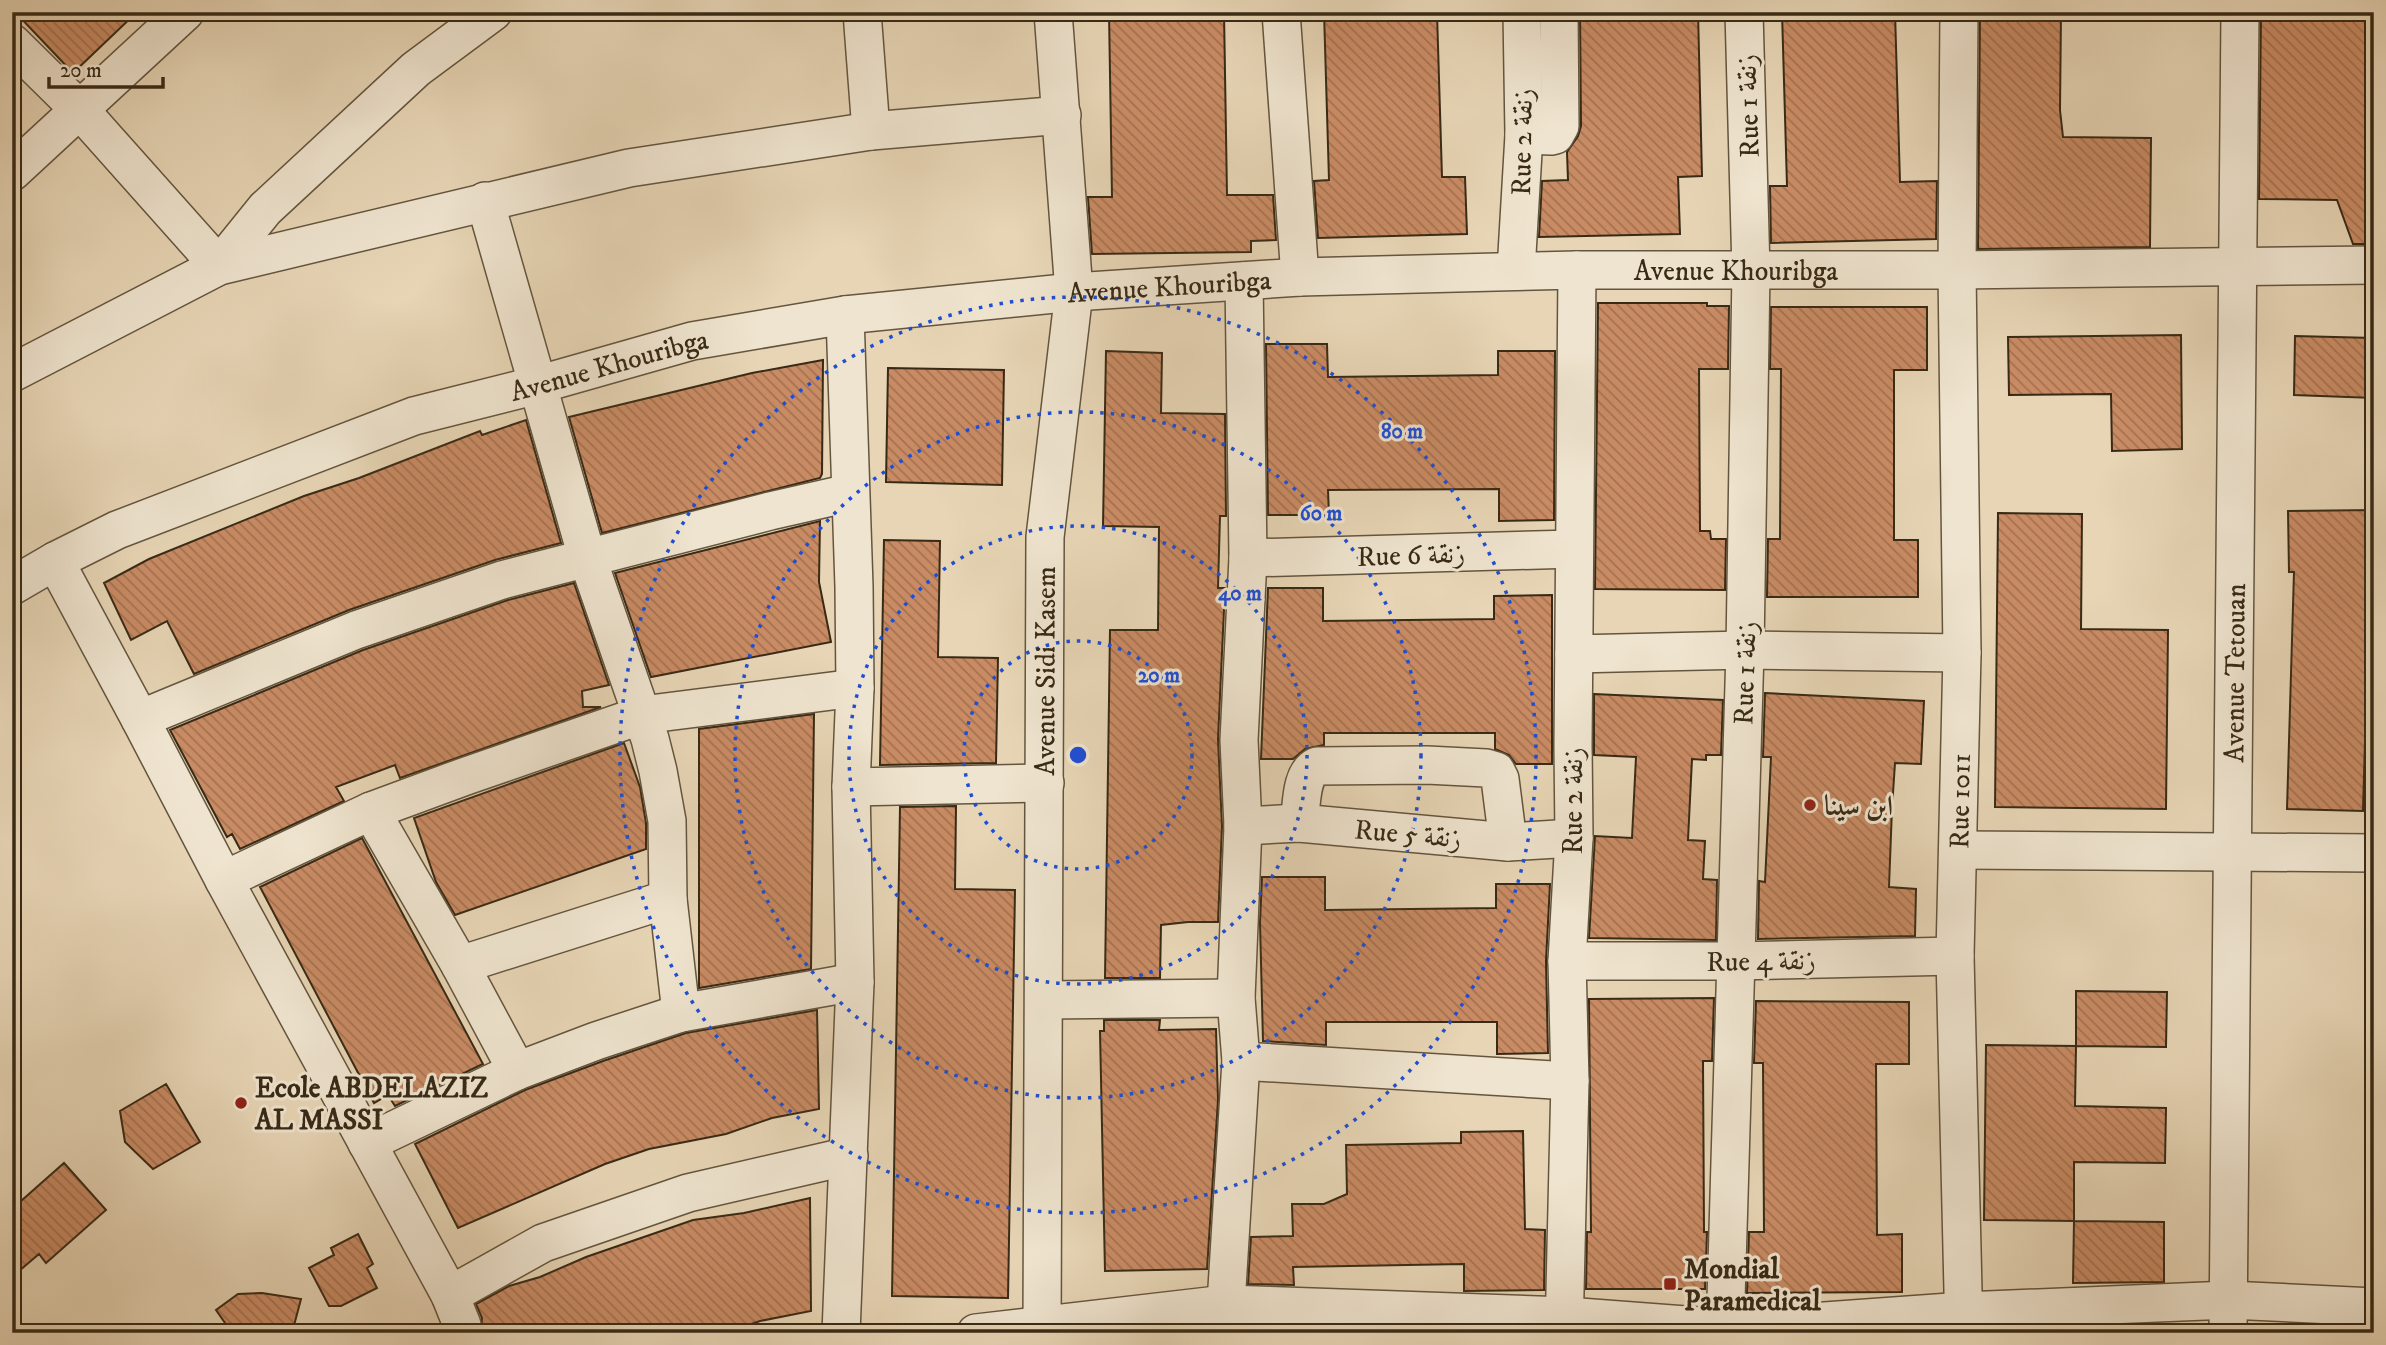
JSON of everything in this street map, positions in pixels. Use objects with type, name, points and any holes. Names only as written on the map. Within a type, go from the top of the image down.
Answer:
[{"type":"street","points":[[12,172],[185,12]]},
{"type":"street","points":[[862,12],[871,131]]},
{"type":"street","name":"Avenue Sidi Kasem","points":[[1042,1328],[1045,537],[1074,292],[1053,12]]},
{"type":"street","points":[[1281,12],[1300,277]]},
{"type":"street","name":"Rue 2 زنقة","points":[[1516,271],[1524,135],[1522,12]]},
{"type":"street","points":[[1524,135],[1551,136],[1555,135],[1560,126],[1559,12]]},
{"type":"street","name":"Rue 1 زنقة","points":[[1725,1330],[1745,650],[1751,271],[1744,12]]},
{"type":"street","name":"Rue 1011","points":[[1959,12],[1957,270],[1962,653],[1955,956],[1964,1322]]},
{"type":"street","name":"Avenue Tetouan","points":[[2228,1316],[2240,12]]},
{"type":"street","points":[[219,266],[265,209],[416,69],[500,14]]},
{"type":"street","points":[[12,43],[80,110],[219,266]]},
{"type":"street","points":[[12,373],[219,266],[629,168],[871,131],[1062,115]]},
{"type":"street","points":[[485,201],[587,557],[642,715],[658,771],[667,821],[668,899],[681,1013]]},
{"type":"street","name":"Avenue Khouribga","points":[[12,586],[117,530],[414,415],[537,385],[692,341],[845,315],[1074,292],[1300,277],[1577,270],[1957,270],[2374,265]]},
{"type":"street","name":"Rue 2 زنقة","points":[[1565,1324],[1570,1081],[1567,961],[1574,838],[1577,270]]},
{"type":"street","points":[[1226,1318],[1241,1062],[1236,998],[1243,826],[1239,740],[1248,558],[1244,281]]},
{"type":"street","points":[[841,1333],[855,982],[852,787],[854,587],[845,315]]},
{"type":"street","points":[[140,719],[356,630],[502,580],[849,493]]},
{"type":"street","name":"Rue 6 زنقة","points":[[1248,558],[1574,549]]},
{"type":"street","points":[[55,561],[456,1310],[544,1243],[688,1193],[849,1156]]},
{"type":"street","points":[[1574,653],[1745,650],[1962,653]]},
{"type":"street","points":[[224,880],[371,811],[642,715],[855,688]]},
{"type":"street","points":[[1299,823],[1306,778],[1311,769],[1317,766],[1427,765],[1486,768],[1496,771],[1500,779],[1508,842]]},
{"type":"street","points":[[852,787],[1045,783]]},
{"type":"street","points":[[371,811],[460,965],[517,1071]]},
{"type":"street","name":"Rue 5 زنقة","points":[[1243,826],[1299,823],[1508,842],[1574,838]]},
{"type":"street","points":[[1958,850],[2374,853]]},
{"type":"street","points":[[460,965],[668,899]]},
{"type":"street","name":"Rue 4 زنقة","points":[[1567,961],[1735,961],[1955,956]]},
{"type":"street","points":[[367,1143],[517,1071],[596,1041],[681,1013],[855,982]]},
{"type":"street","points":[[1044,1000],[1236,998]]},
{"type":"street","points":[[1241,1062],[1570,1081]]},
{"type":"street","points":[[976,1333],[1226,1318],[1565,1324],[1725,1330],[2228,1316],[2374,1307]]},
{"type":"building","points":[[15,12],[137,12],[73,73]]},
{"type":"building","points":[[1109,12],[1224,12],[1227,195],[1273,195],[1276,240],[1251,241],[1251,252],[1092,254],[1088,197],[1112,197]]},
{"type":"building","points":[[1324,12],[1437,13],[1442,177],[1465,177],[1467,234],[1318,238],[1314,181],[1329,180]]},
{"type":"building","points":[[1580,12],[1698,12],[1702,176],[1678,177],[1680,234],[1539,237],[1542,181],[1568,180],[1567,152],[1581,126]]},
{"type":"building","points":[[1782,12],[1895,12],[1900,182],[1937,181],[1936,239],[1771,243],[1770,186],[1787,186]]},
{"type":"building","points":[[1980,12],[2061,12],[2060,110],[2063,137],[2151,138],[2150,247],[1978,249]]},
{"type":"building","points":[[2261,12],[2374,12],[2374,244],[2353,244],[2337,200],[2259,199]]},
{"type":"building","points":[[1598,303],[1707,303],[1707,306],[1729,306],[1728,369],[1699,369],[1700,531],[1710,531],[1711,539],[1726,539],[1725,590],[1595,589]]},
{"type":"building","points":[[1771,307],[1927,307],[1927,370],[1894,370],[1894,540],[1918,540],[1918,597],[1767,597],[1768,539],[1780,539],[1781,369],[1770,369]]},
{"type":"building","points":[[2181,335],[2182,449],[2112,451],[2111,394],[2009,395],[2008,337]]},
{"type":"building","points":[[2295,336],[2374,338],[2374,398],[2294,395]]},
{"type":"building","points":[[1266,344],[1327,344],[1328,377],[1498,375],[1498,351],[1555,351],[1554,520],[1499,521],[1499,489],[1328,490],[1329,515],[1268,515]]},
{"type":"building","points":[[1106,351],[1162,353],[1161,413],[1225,414],[1226,516],[1220,516],[1218,588],[1225,588],[1218,739],[1222,826],[1218,922],[1161,925],[1160,978],[1105,978],[1110,630],[1158,630],[1159,527],[1103,526]]},
{"type":"building","points":[[823,360],[820,478],[602,533],[569,417],[752,373]]},
{"type":"building","points":[[888,368],[1004,370],[1002,485],[886,482]]},
{"type":"building","points":[[526,420],[561,543],[495,560],[349,610],[194,674],[167,621],[131,640],[104,583],[149,559],[304,496],[359,478],[480,431],[482,435]]},
{"type":"building","points":[[2374,510],[2374,571],[2370,571],[2363,811],[2287,809],[2294,572],[2289,572],[2288,511]]},
{"type":"building","points":[[1998,513],[2082,514],[2081,629],[2168,630],[2166,809],[1995,807]]},
{"type":"building","points":[[820,521],[819,582],[831,642],[651,677],[615,573]]},
{"type":"building","points":[[884,540],[940,541],[938,657],[998,658],[996,763],[880,765]]},
{"type":"building","points":[[574,583],[609,685],[582,691],[583,707],[601,707],[400,778],[395,765],[336,787],[344,801],[240,849],[232,834],[227,837],[170,730],[363,650],[508,600]]},
{"type":"building","points":[[1268,588],[1323,588],[1323,621],[1494,619],[1494,596],[1552,595],[1552,764],[1516,764],[1509,755],[1495,749],[1495,733],[1324,733],[1324,745],[1305,749],[1293,759],[1261,759]]},
{"type":"building","points":[[1765,693],[1924,701],[1921,764],[1895,763],[1892,808],[1889,887],[1916,889],[1915,936],[1758,939],[1759,881],[1765,882],[1771,757],[1763,757]]},
{"type":"building","points":[[1594,694],[1723,700],[1721,755],[1706,755],[1706,760],[1692,759],[1688,840],[1705,841],[1703,879],[1717,880],[1716,940],[1589,938],[1595,836],[1632,838],[1636,757],[1594,755]]},
{"type":"building","points":[[814,714],[811,969],[699,988],[699,729]]},
{"type":"building","points":[[624,743],[640,787],[646,823],[646,849],[455,915],[436,882],[414,818]]},
{"type":"building","points":[[956,806],[955,889],[1015,890],[1008,1298],[892,1296],[900,807]]},
{"type":"building","points":[[362,838],[483,1064],[395,1106],[388,1095],[374,1103],[260,887]]},
{"type":"building","points":[[1262,877],[1325,877],[1325,910],[1496,908],[1496,884],[1550,884],[1546,961],[1548,1053],[1497,1054],[1497,1022],[1326,1022],[1326,1045],[1263,1041],[1260,923]]},
{"type":"building","points":[[2076,991],[2167,992],[2166,1047],[2076,1046]]},
{"type":"building","points":[[1714,998],[1712,1061],[1703,1061],[1704,1232],[1707,1232],[1705,1289],[1586,1289],[1587,1232],[1591,1232],[1589,999]]},
{"type":"building","points":[[1756,1001],[1909,1002],[1909,1064],[1876,1064],[1877,1235],[1902,1234],[1902,1292],[1747,1293],[1749,1232],[1764,1232],[1763,1063],[1754,1063]]},
{"type":"building","points":[[817,1010],[819,1109],[772,1118],[726,1134],[649,1149],[605,1164],[458,1228],[415,1144],[525,1090],[686,1033]]},
{"type":"building","points":[[1104,1020],[1160,1020],[1159,1030],[1216,1029],[1218,1100],[1207,1269],[1105,1271],[1100,1031],[1104,1031]]},
{"type":"building","points":[[1986,1045],[2076,1046],[2075,1106],[2166,1108],[2165,1163],[2074,1162],[2074,1221],[1984,1220]]},
{"type":"building","points":[[166,1084],[200,1142],[153,1169],[125,1142],[120,1111]]},
{"type":"building","points":[[1523,1131],[1525,1229],[1545,1230],[1544,1290],[1464,1291],[1464,1264],[1293,1267],[1294,1285],[1248,1284],[1251,1237],[1293,1236],[1292,1204],[1324,1204],[1347,1194],[1346,1145],[1461,1143],[1461,1132]]},
{"type":"building","points":[[64,1163],[106,1210],[46,1263],[39,1254],[12,1277],[12,1209]]},
{"type":"building","points":[[810,1198],[811,1311],[760,1321],[725,1333],[481,1333],[482,1318],[476,1304],[509,1286],[693,1220],[744,1213]]},
{"type":"building","points":[[2074,1221],[2164,1222],[2164,1282],[2073,1283]]},
{"type":"building","points":[[358,1234],[373,1264],[367,1268],[377,1288],[341,1306],[329,1306],[309,1268],[334,1255],[331,1248]]},
{"type":"building","points":[[262,1293],[301,1299],[292,1333],[232,1333],[216,1310],[238,1294]]},
{"type":"place","name":"ابن سينا","points":[[1810,805]]},
{"type":"place","name":"Ecole ABDELAZIZ AL MASSI","points":[[241,1103]]},
{"type":"place","name":"Mondial Paramedical","points":[[1670,1284]]}]
